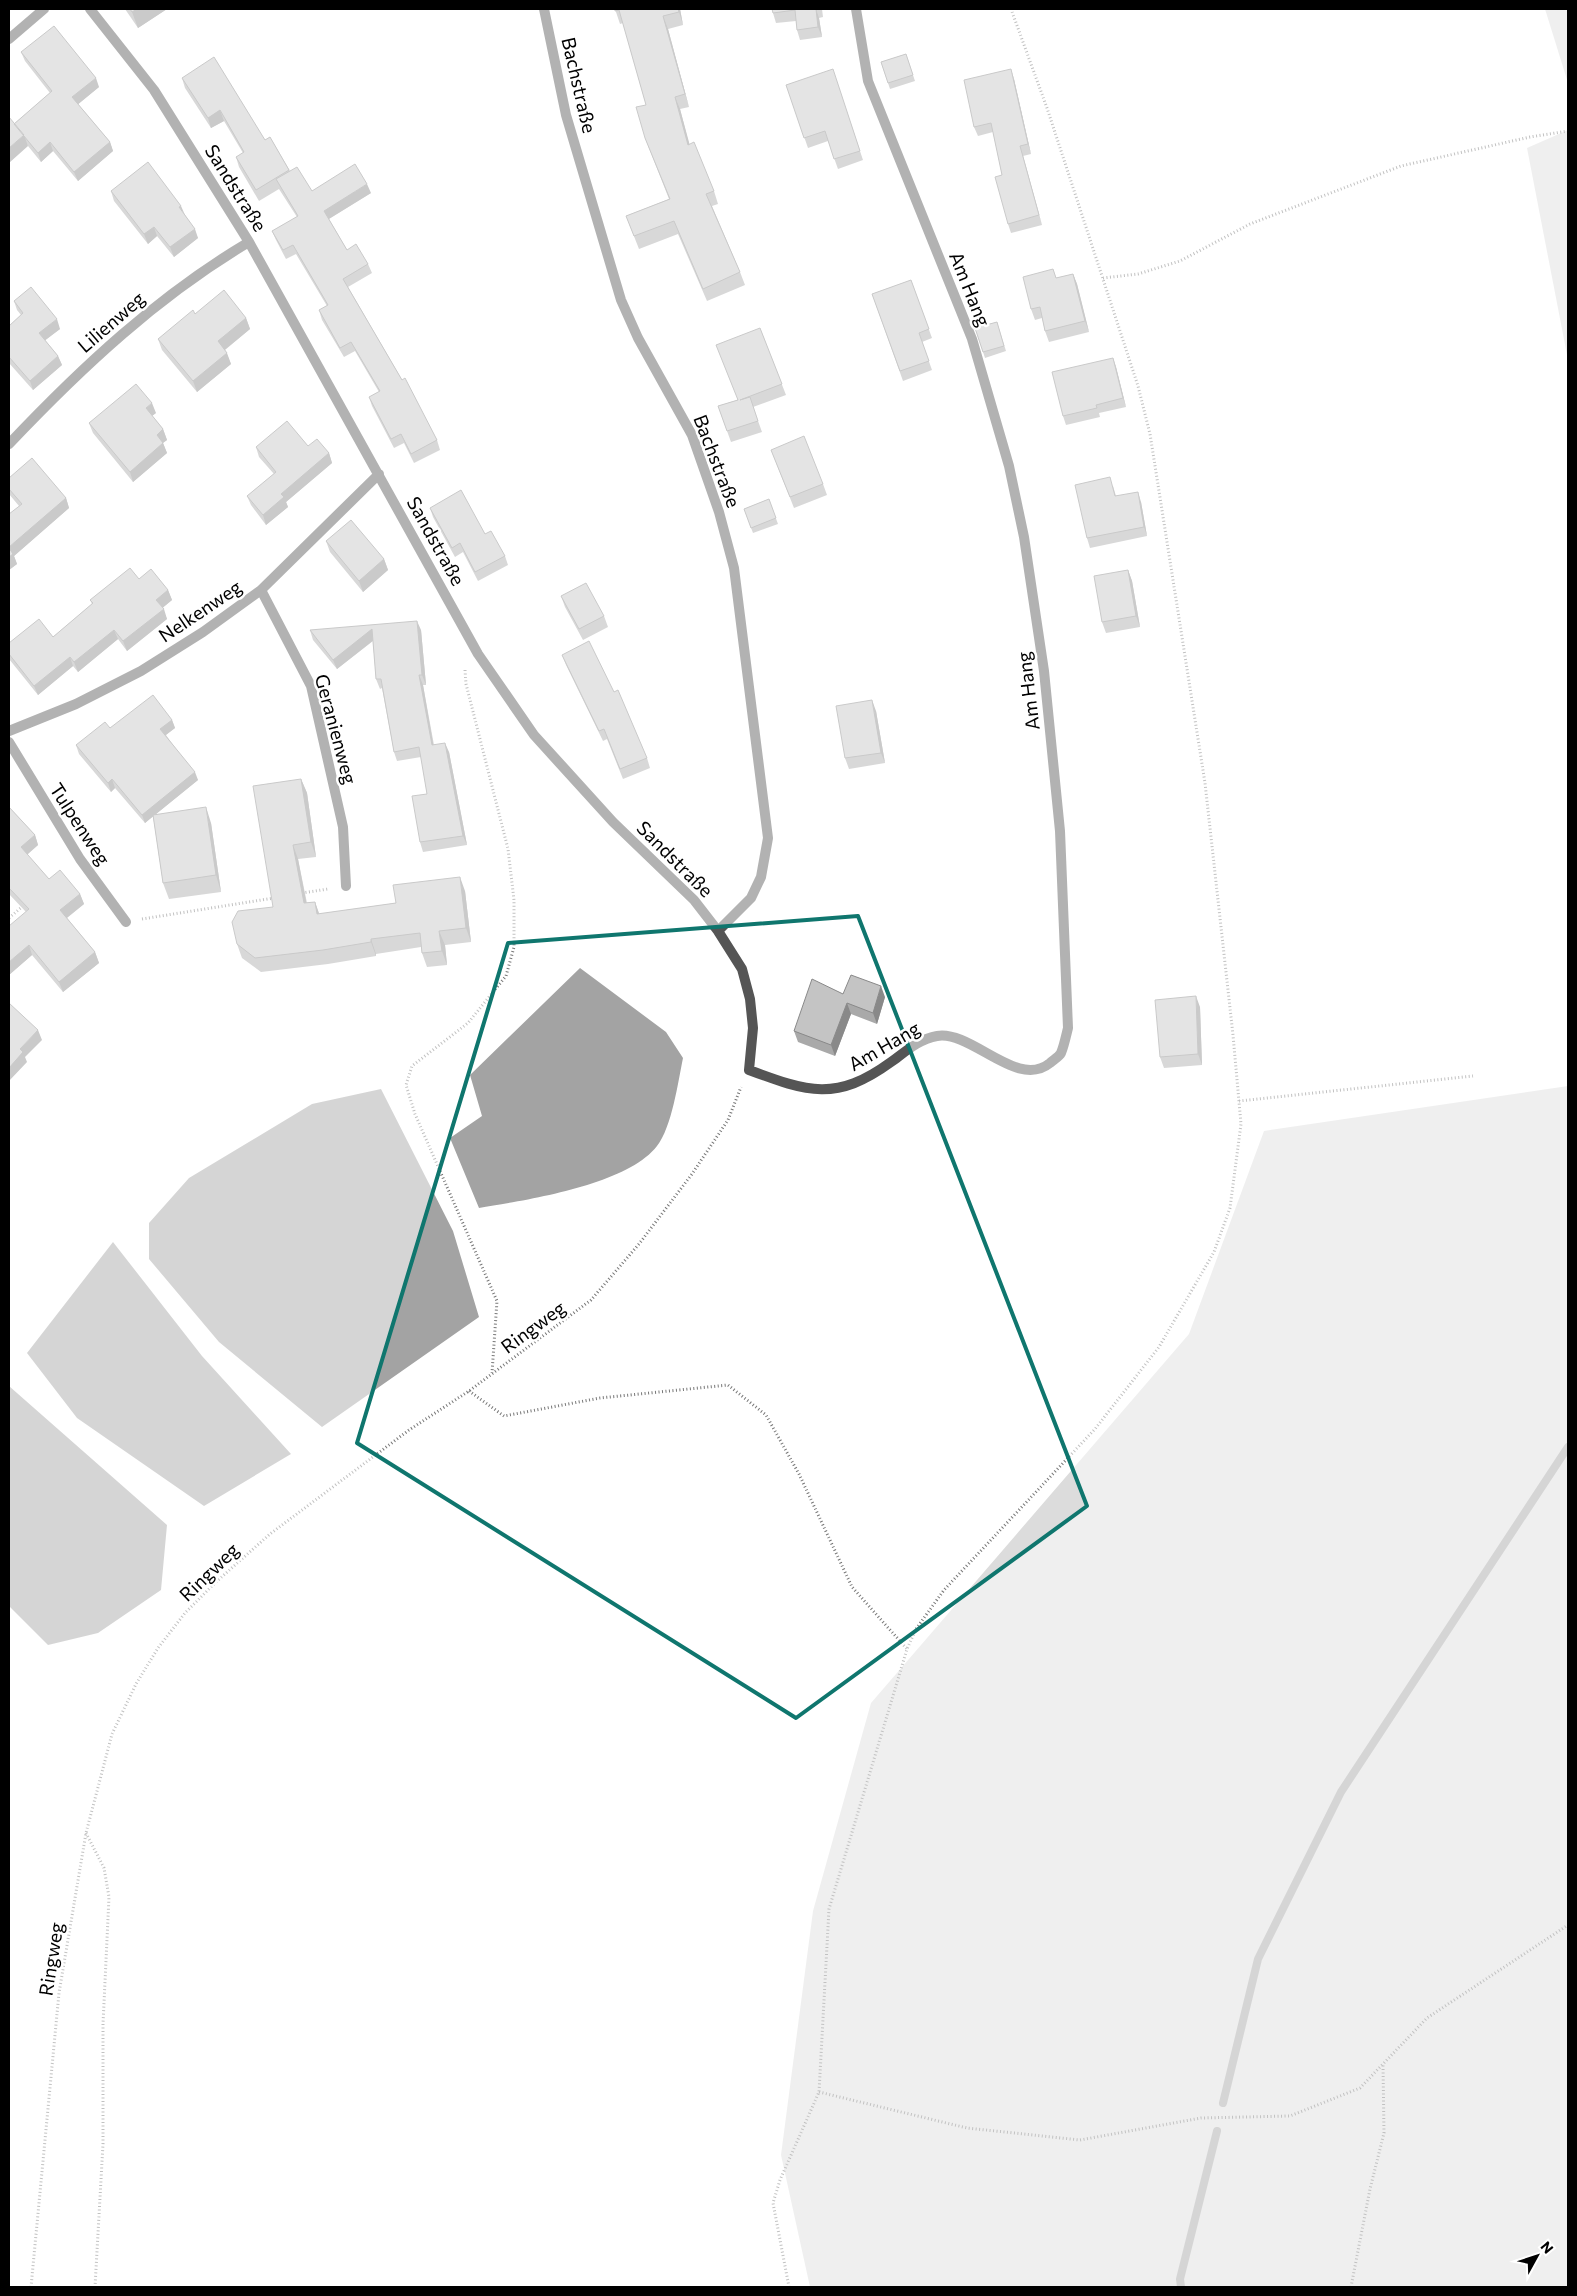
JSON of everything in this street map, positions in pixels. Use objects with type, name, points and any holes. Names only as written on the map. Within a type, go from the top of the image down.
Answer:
[{"type":"street","points":[[9,39],[44,9]]},
{"type":"street","name":"Sandstraße","points":[[90,9],[154,90],[249,242],[478,654],[534,735],[613,822],[694,900],[718,931],[742,969],[750,999],[753,1028],[749,1070]]},
{"type":"street","name":"Bachstraße","points":[[544,9],[566,116],[621,300],[638,338],[692,435],[719,512],[734,568],[768,838],[761,877],[751,898],[718,931]]},
{"type":"street","name":"Am Hang","points":[[749,1070],[814,1090],[850,1086],[884,1067],[921,1041],[938,1036],[956,1037],[1005,1064],[1029,1070],[1046,1066],[1060,1055],[1068,1028],[1060,830],[1044,671],[1024,537],[1008,466],[972,339],[868,81],[856,9]]},
{"type":"street","name":"Lilienweg","points":[[9,444],[95,358],[150,309],[211,264],[249,242]]},
{"type":"street","name":"Nelkenweg","points":[[9,732],[76,704],[141,670],[203,632],[261,590],[379,474]]},
{"type":"street","name":"Geranienweg","points":[[261,590],[311,686],[343,827],[346,886]]},
{"type":"street","name":"Tulpenweg","points":[[9,742],[80,859],[126,922]]},
{"type":"path","points":[[790,2287],[773,2203],[780,2180],[819,2092],[829,1908],[907,1649],[916,1629],[944,1590],[1095,1429],[1159,1347],[1214,1252],[1230,1208],[1241,1124],[1205,783],[1150,434],[1138,386],[1103,278],[1011,9]]},
{"type":"path","points":[[1103,278],[1138,274],[1180,261],[1250,224],[1401,166],[1530,137],[1568,131]]},
{"type":"path","points":[[464,666],[466,684],[508,849],[514,919],[514,947],[506,976],[468,1023],[412,1066],[406,1085],[415,1114],[497,1301],[492,1374]]},
{"type":"path","points":[[298,894],[346,886]]},
{"type":"path","points":[[126,922],[279,897]]},
{"type":"path","points":[[9,918],[30,900]]},
{"type":"path","name":"Ringweg","points":[[31,2287],[59,1993],[86,1832],[112,1734],[136,1684],[158,1648],[186,1614],[216,1582],[270,1534],[409,1430],[469,1391],[591,1300],[639,1244],[692,1174],[728,1120],[749,1070]]},
{"type":"path","points":[[1239,1101],[1473,1076]]},
{"type":"path","points":[[469,1391],[504,1416],[600,1398],[728,1385],[766,1415],[799,1474],[852,1587],[907,1649]]},
{"type":"path","points":[[86,1832],[104,1868],[109,1897],[103,2024],[103,2144],[96,2287]]},
{"type":"path","points":[[819,2092],[967,2128],[1080,2140],[1201,2118],[1290,2116],[1360,2088],[1427,2018],[1568,1925]]},
{"type":"path","points":[[1351,2287],[1370,2189],[1384,2133],[1383,2065]]},
{"type":"highlighted area","points":[[858,916],[1087,1506],[796,1718],[357,1443],[508,943]]},
{"type":"shaded area","points":[[1545,9],[1568,9],[1568,83]]},
{"type":"shaded area","points":[[1568,130],[1568,360],[1527,148]]},
{"type":"shaded area","points":[[580,968],[666,1032],[683,1058],[667,1128],[657,1146],[643,1160],[600,1181],[549,1195],[479,1208],[450,1138],[482,1116],[470,1075]]},
{"type":"shaded area","points":[[1568,1086],[1568,2287],[810,2287],[781,2155],[813,1911],[871,1703],[1189,1334],[1264,1131]]},
{"type":"shaded area","points":[[381,1089],[453,1231],[479,1317],[322,1427],[219,1342],[149,1259],[149,1223],[189,1178],[312,1104]]},
{"type":"shaded area","points":[[113,1242],[202,1356],[291,1454],[204,1506],[77,1418],[27,1353]]},
{"type":"shaded area","points":[[9,1386],[167,1525],[161,1590],[98,1633],[48,1645],[9,1606]]},
{"type":"building","points":[[615,9],[678,9],[679,12],[663,16],[685,94],[675,97],[688,145],[694,142],[714,191],[706,194],[740,272],[703,289],[674,221],[634,236],[626,216],[670,199],[645,138],[636,107],[646,105],[619,10],[615,11]]},
{"type":"building","points":[[772,9],[816,9],[818,27],[797,30],[795,10],[773,13]]},
{"type":"building","points":[[54,26],[96,78],[72,97],[110,142],[74,172],[50,142],[38,153],[14,124],[52,91],[21,52]]},
{"type":"building","points":[[906,54],[913,75],[888,83],[881,62]]},
{"type":"building","points":[[214,57],[265,140],[270,137],[289,170],[256,190],[236,157],[244,152],[220,110],[208,118],[182,78]]},
{"type":"building","points":[[833,69],[860,151],[834,159],[825,131],[804,138],[786,85]]},
{"type":"building","points":[[1011,69],[1028,144],[1020,146],[1039,215],[1008,224],[995,177],[1002,175],[991,123],[974,127],[964,80]]},
{"type":"building","points":[[9,117],[24,135],[9,148]]},
{"type":"building","points":[[148,162],[181,206],[179,207],[195,229],[170,247],[154,227],[144,234],[111,191]]},
{"type":"building","points":[[355,164],[367,184],[324,211],[347,250],[356,244],[368,264],[343,279],[402,380],[405,378],[437,440],[411,454],[401,434],[391,439],[369,397],[380,391],[351,342],[340,348],[319,310],[328,305],[293,245],[283,250],[272,231],[298,216],[276,179],[297,167],[312,191]]},
{"type":"building","points":[[1053,269],[1056,278],[1073,274],[1085,321],[1045,331],[1040,307],[1031,309],[1023,277]]},
{"type":"building","points":[[911,280],[929,329],[919,333],[929,361],[900,371],[872,294]]},
{"type":"building","points":[[31,287],[57,319],[39,333],[58,356],[30,381],[9,357],[9,326],[23,313],[14,301]]},
{"type":"building","points":[[224,290],[246,318],[218,341],[227,353],[193,381],[158,339],[193,310],[195,314]]},
{"type":"building","points":[[997,322],[1004,346],[983,352],[975,328]]},
{"type":"building","points":[[760,328],[782,384],[740,400],[750,397],[758,421],[727,431],[718,406],[738,400],[716,345]]},
{"type":"building","points":[[1113,358],[1123,398],[1096,405],[1097,408],[1063,416],[1052,372]]},
{"type":"building","points":[[136,384],[152,403],[146,408],[163,429],[157,435],[163,443],[130,472],[89,423]]},
{"type":"building","points":[[287,421],[308,446],[317,439],[329,453],[281,494],[284,497],[263,515],[247,496],[276,472],[256,447]]},
{"type":"building","points":[[804,436],[823,484],[790,497],[771,450]]},
{"type":"building","points":[[32,458],[66,498],[9,547],[9,514],[22,504],[9,489],[9,478]]},
{"type":"building","points":[[1110,477],[1115,496],[1138,492],[1144,527],[1087,538],[1075,485]]},
{"type":"building","points":[[461,490],[485,534],[491,531],[505,556],[475,572],[460,543],[452,548],[430,508]]},
{"type":"building","points":[[769,499],[776,518],[751,528],[744,509]]},
{"type":"building","points":[[351,520],[384,559],[359,581],[326,541]]},
{"type":"building","points":[[9,548],[13,554],[9,557]]},
{"type":"building","points":[[130,568],[139,579],[151,569],[168,590],[156,600],[164,609],[123,641],[114,630],[74,662],[70,657],[34,686],[9,654],[9,643],[39,619],[53,637],[93,603],[90,600]]},
{"type":"building","points":[[1128,570],[1136,616],[1102,622],[1094,576]]},
{"type":"building","points":[[586,583],[604,616],[579,629],[561,596]]},
{"type":"building","points":[[417,621],[422,675],[419,675],[432,745],[445,743],[463,836],[420,842],[412,796],[427,794],[419,747],[394,752],[381,679],[376,679],[372,629],[333,660],[310,630]]},
{"type":"building","points":[[589,641],[614,692],[618,690],[647,758],[620,769],[604,729],[599,731],[562,655]]},
{"type":"building","points":[[153,695],[172,720],[160,729],[195,772],[142,815],[112,779],[108,783],[76,745],[105,722],[110,728]]},
{"type":"building","points":[[872,700],[881,753],[845,758],[836,706]]},
{"type":"building","points":[[301,779],[311,842],[293,845],[304,903],[315,902],[317,914],[396,903],[393,885],[460,877],[466,928],[439,931],[442,951],[422,953],[420,933],[371,939],[371,942],[323,950],[255,958],[237,944],[232,922],[238,911],[273,907],[253,786]]},
{"type":"building","points":[[9,807],[35,835],[21,847],[49,879],[60,870],[80,894],[60,910],[95,952],[59,982],[29,945],[9,962],[9,926],[29,909],[9,888]]},
{"type":"building","points":[[206,807],[216,875],[163,883],[153,815]]},
{"type":"building","points":[[851,975],[881,986],[873,1013],[847,1003],[831,1045],[794,1031],[812,979],[843,994]]},
{"type":"building","points":[[1196,996],[1198,1054],[1160,1057],[1155,1000]]},
{"type":"building","points":[[9,1003],[38,1030],[20,1049],[23,1052],[9,1068]]},
{"type":"waterway","points":[[1223,2103],[1258,1959],[1341,1792],[1568,1447]]},
{"type":"waterway","points":[[1181,2287],[1180,2279],[1217,2131]]}]
